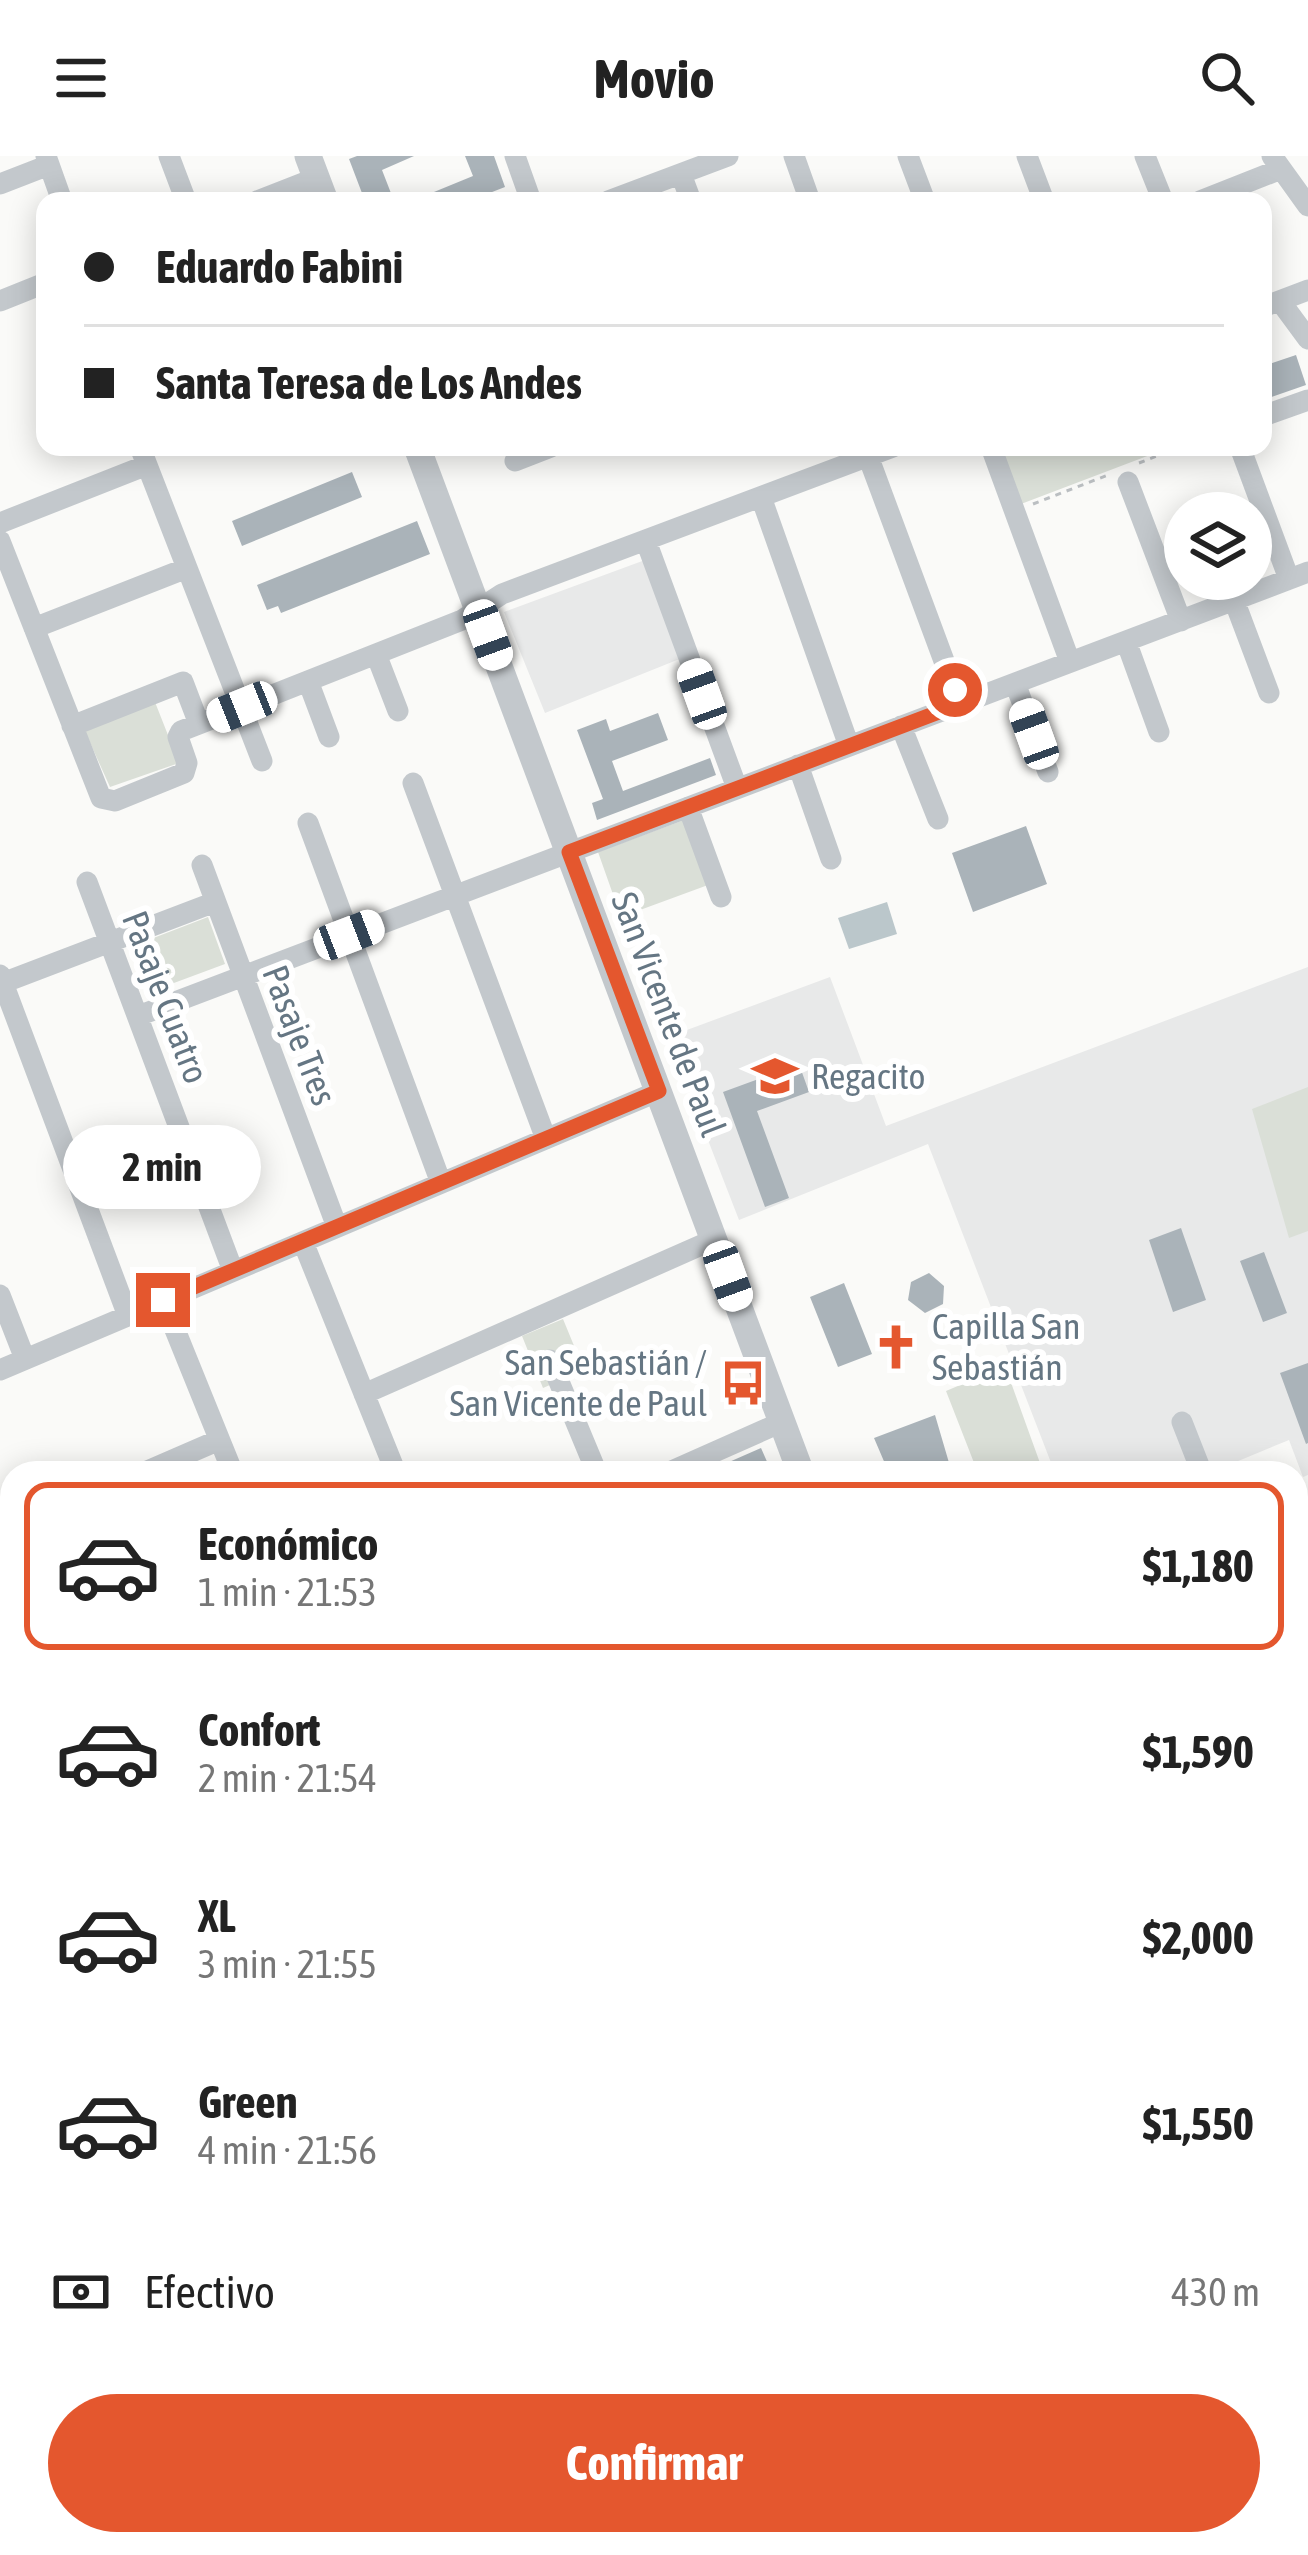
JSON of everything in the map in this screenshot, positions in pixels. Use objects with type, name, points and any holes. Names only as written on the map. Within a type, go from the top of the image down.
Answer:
[{"type":"street","points":[[170,156],[183,192]]},
{"type":"street","points":[[515,156],[529,192]]},
{"type":"street","points":[[632,192],[728,156]]},
{"type":"street","points":[[794,156],[807,192]]},
{"type":"street","points":[[908,156],[922,192]]},
{"type":"street","points":[[1027,156],[1041,192]]},
{"type":"street","points":[[1145,156],[1159,192]]},
{"type":"street","points":[[0,184],[48,160],[59,192]]},
{"type":"street","points":[[1218,192],[1277,162],[1308,206]]},
{"type":"street","points":[[681,174],[688,192]]},
{"type":"street","points":[[279,192],[316,178]]},
{"type":"street","points":[[0,301],[36,287]]},
{"type":"street","points":[[1308,290],[1272,304],[1308,339]]},
{"type":"street","points":[[1272,413],[1308,400]]},
{"type":"street","points":[[0,524],[144,456],[262,761]]},
{"type":"street","name":"San Vicente de Paul","points":[[420,456],[797,1461]]},
{"type":"street","points":[[515,461],[528,456]]},
{"type":"street","points":[[0,541],[105,801],[184,773],[187,763],[178,737],[182,731],[462,620],[495,597],[868,456],[960,704]]},
{"type":"street","points":[[994,456],[1070,662]]},
{"type":"street","points":[[1244,456],[1299,576]]},
{"type":"street","points":[[1128,482],[1180,620]]},
{"type":"street","points":[[761,497],[849,746]]},
{"type":"street","points":[[646,541],[737,788]]},
{"type":"street","points":[[34,628],[187,568]]},
{"type":"street","points":[[139,1016],[1234,600],[1269,693]]},
{"type":"street","points":[[1126,641],[1159,732]]},
{"type":"street","points":[[376,654],[398,710]]},
{"type":"street","points":[[308,681],[329,736]]},
{"type":"street","points":[[72,725],[183,682],[200,724]]},
{"type":"street","points":[[1015,683],[1048,772]]},
{"type":"street","points":[[901,726],[938,819]]},
{"type":"street","points":[[797,765],[831,859]]},
{"type":"street","points":[[413,784],[546,1139]]},
{"type":"street","points":[[688,807],[721,897]]},
{"type":"street","points":[[308,824],[441,1184]]},
{"type":"street","name":"Pasaje Tres","points":[[202,865],[337,1227]]},
{"type":"street","name":"Pasaje Cuatro","points":[[87,882],[232,1271]]},
{"type":"street","points":[[128,1316],[1,980],[215,902]]},
{"type":"street","points":[[0,1370],[659,1091]]},
{"type":"street","points":[[364,1394],[715,1239]]},
{"type":"street","points":[[302,1242],[391,1461]]},
{"type":"street","points":[[0,1294],[25,1359]]},
{"type":"street","points":[[163,1300],[227,1461]]},
{"type":"street","points":[[550,1360],[592,1461]]},
{"type":"street","points":[[694,1461],[782,1422]]},
{"type":"street","points":[[1182,1422],[1197,1461]]},
{"type":"street","points":[[170,1461],[219,1440]]},
{"type":"path","points":[[1015,511],[1157,456]]},
{"type":"shaded area","points":[[1002,456],[1147,456],[1021,504]]},
{"type":"shaded area","points":[[645,560],[682,658],[545,713],[504,612]]},
{"type":"shaded area","points":[[153,697],[179,763],[110,787],[83,727]]},
{"type":"shaded area","points":[[684,820],[708,885],[621,917],[598,852]]},
{"type":"shaded area","points":[[887,902],[897,934],[849,949],[838,918]]},
{"type":"shaded area","points":[[208,917],[225,964],[147,993],[130,947]]},
{"type":"shaded area","points":[[1308,967],[1308,1461],[1297,1461],[1289,1440],[1238,1461],[1050,1461],[928,1144],[739,1220],[668,1037],[830,977],[886,1126]]},
{"type":"shaded area","points":[[1308,1087],[1308,1231],[1289,1238],[1252,1109]]},
{"type":"shaded area","points":[[563,1319],[584,1370],[543,1388],[522,1336]]},
{"type":"shaded area","points":[[1005,1366],[1039,1461],[973,1461],[946,1391]]},
{"type":"building","points":[[414,156],[382,170],[391,192],[362,192],[349,159]]},
{"type":"building","points":[[465,156],[494,156],[505,187],[492,192],[434,192],[473,176]]},
{"type":"building","points":[[1296,355],[1306,385],[1272,397],[1272,363]]},
{"type":"building","points":[[352,472],[362,497],[242,546],[232,521]]},
{"type":"building","points":[[417,521],[430,554],[281,613],[278,606],[267,610],[257,585]]},
{"type":"building","points":[[658,713],[668,740],[612,761],[623,791],[710,758],[716,775],[597,820],[592,803],[603,799],[577,730],[606,719],[610,731]]},
{"type":"building","points":[[1026,826],[1047,884],[973,912],[952,853]]},
{"type":"building","points":[[799,1064],[809,1092],[757,1111],[789,1198],[765,1207],[723,1092]]},
{"type":"building","points":[[1181,1228],[1206,1300],[1173,1312],[1149,1240]]},
{"type":"building","points":[[1264,1252],[1287,1313],[1263,1322],[1240,1261]]},
{"type":"building","points":[[929,1273],[944,1286],[943,1304],[925,1313],[908,1300],[911,1282]]},
{"type":"building","points":[[844,1283],[872,1354],[838,1367],[810,1297]]},
{"type":"building","points":[[1308,1363],[1308,1443],[1306,1444],[1280,1373]]},
{"type":"building","points":[[935,1415],[948,1461],[884,1461],[874,1438]]},
{"type":"building","points":[[761,1448],[767,1461],[731,1461]]},
{"type":"place","name":"Regacito","points":[[775,1076]]},
{"type":"place","name":"Capilla San Sebastián","points":[[896,1347]]},
{"type":"place","name":"San Sebastián / San Vicente de Paul","points":[[743,1383]]},
{"type":"route","points":[[163,1300],[659,1091],[569,852],[960,704],[955,690]]}]
